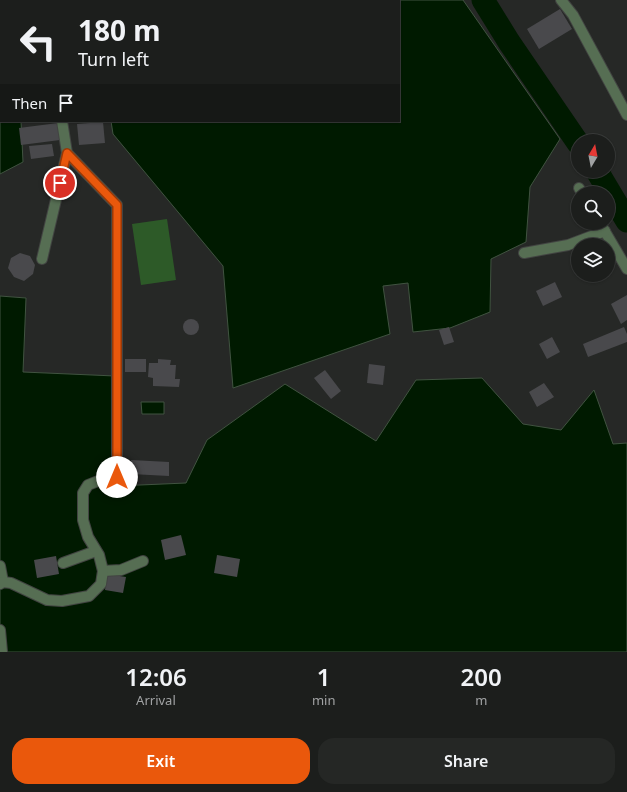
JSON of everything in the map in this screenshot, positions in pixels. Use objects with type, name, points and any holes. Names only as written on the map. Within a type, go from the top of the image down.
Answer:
[{"type":"street","points":[[561,0],[573,15],[627,115]]},
{"type":"street","points":[[42,259],[67,153],[62,122]]},
{"type":"street","points":[[0,566],[2,583],[11,583],[47,600],[62,601],[89,596],[101,584],[102,571],[99,555],[88,537],[83,520],[83,493],[88,485],[117,477],[117,205],[67,153]]},
{"type":"street","points":[[524,253],[568,245],[596,230]]},
{"type":"street","points":[[604,230],[627,269]]},
{"type":"street","points":[[63,563],[96,551]]},
{"type":"street","points":[[102,571],[121,570],[143,561]]},
{"type":"street","points":[[0,630],[2,652]]},
{"type":"green space","points":[[167,219],[176,280],[141,285],[132,224]]},
{"type":"shaded area","points":[[400,0],[463,0],[560,139],[530,187],[526,242],[491,259],[490,312],[450,328],[413,332],[408,283],[383,286],[390,334],[233,388],[223,266],[113,134],[111,122],[400,122]]},
{"type":"shaded area","points":[[0,122],[21,122],[23,162],[0,174]]},
{"type":"shaded area","points":[[0,296],[26,298],[23,372],[115,376],[117,486],[186,483],[207,440],[285,384],[376,441],[416,380],[482,378],[523,424],[561,430],[594,390],[613,444],[627,443],[627,652],[0,652]]},
{"type":"shaded area","points":[[141,402],[164,402],[164,414],[142,414]]},
{"type":"building","points":[[560,9],[572,29],[539,49],[527,29]]},
{"type":"building","points":[[103,122],[105,143],[79,145],[77,124]]},
{"type":"building","points":[[58,123],[60,140],[21,145],[19,128]]},
{"type":"building","points":[[52,144],[54,156],[31,159],[29,146]]},
{"type":"building","points":[[20,253],[30,256],[35,265],[33,274],[24,281],[14,277],[8,268],[11,258]]},
{"type":"building","points":[[555,282],[562,297],[543,306],[536,291]]},
{"type":"building","points":[[627,295],[627,320],[621,324],[611,304]]},
{"type":"building","points":[[188,319],[194,319],[199,324],[197,333],[194,335],[188,335],[183,330],[183,324]]},
{"type":"building","points":[[449,327],[454,342],[444,345],[439,330]]},
{"type":"building","points":[[624,327],[627,334],[627,342],[588,357],[583,344]]},
{"type":"building","points":[[552,337],[560,352],[547,359],[539,344]]},
{"type":"building","points":[[125,359],[146,359],[146,372],[125,372]]},
{"type":"building","points":[[158,359],[171,360],[170,365],[176,365],[175,379],[180,379],[179,387],[153,386],[153,378],[148,377],[149,363],[158,363]]},
{"type":"building","points":[[369,364],[385,366],[383,385],[367,383]]},
{"type":"building","points":[[325,370],[341,391],[331,399],[314,378]]},
{"type":"building","points":[[544,383],[554,397],[537,407],[529,392]]},
{"type":"building","points":[[131,460],[169,462],[169,476],[131,474]]},
{"type":"building","points":[[181,535],[186,555],[165,560],[161,540]]},
{"type":"building","points":[[217,555],[240,559],[237,577],[214,573]]},
{"type":"building","points":[[56,556],[59,574],[37,578],[34,560]]},
{"type":"building","points":[[107,574],[126,577],[123,593],[105,590]]},
{"type":"waterway","points":[[483,0],[509,42],[572,134]]},
{"type":"waterway","points":[[601,178],[627,221]]},
{"type":"route","points":[[60,183],[67,153],[117,205],[117,477]]}]
